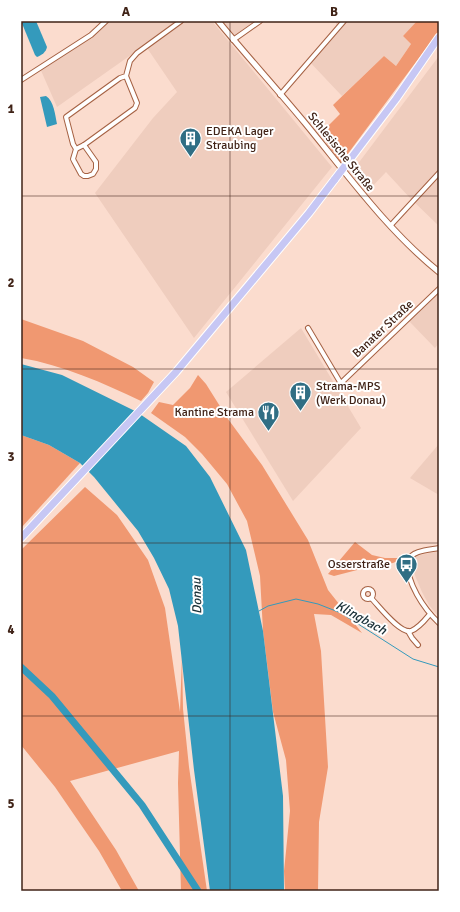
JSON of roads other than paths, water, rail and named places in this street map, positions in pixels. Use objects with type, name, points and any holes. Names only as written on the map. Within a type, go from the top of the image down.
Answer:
[{"type":"highway","points":[[21,538],[163,387],[250,284],[335,179],[396,98],[439,37]]},
{"type":"street","points":[[21,80],[91,35],[106,21]]},
{"type":"street","points":[[84,145],[96,162],[96,169],[93,174],[88,176],[81,174],[73,159],[76,149],[84,145],[137,106],[126,76],[133,56],[182,21]]},
{"type":"street","name":"Schlesische Straße","points":[[218,21],[280,95],[304,121],[345,174],[391,225],[439,272]]},
{"type":"street","points":[[233,40],[260,21]]},
{"type":"street","points":[[280,95],[341,22]]},
{"type":"street","points":[[76,149],[73,144],[66,117],[120,78],[126,76]]},
{"type":"street","points":[[391,225],[439,173]]},
{"type":"street","name":"Banater Straße","points":[[308,328],[342,385],[439,289]]},
{"type":"street","points":[[439,548],[416,552],[407,561],[407,568],[416,590],[430,614],[439,623]]},
{"type":"street","points":[[371,598],[396,625],[404,630],[411,631],[419,626],[430,614]]},
{"type":"street","points":[[408,631],[418,645]]},
{"type":"water","points":[[21,21],[36,21],[47,47],[45,52],[41,55],[37,57],[35,55]]},
{"type":"water","points":[[46,96],[51,101],[57,124],[47,127],[40,97]]},
{"type":"water","name":"Donau","points":[[21,364],[62,375],[137,412],[186,446],[210,477],[246,550],[263,631],[283,796],[284,891],[210,891],[194,770],[178,626],[169,589],[154,558],[138,531],[94,477],[80,463],[49,445],[21,435]]},
{"type":"waterway","name":"Klingbach","points":[[259,611],[268,606],[296,599],[318,604],[341,613],[413,659],[439,667]]},
{"type":"waterway","points":[[21,667],[52,696],[142,805],[198,891]]},
{"type":"place","name":"EDEKA Lager Straubing","points":[[190,158]]},
{"type":"place","name":"Strama-MPS (Werk Donau)","points":[[300,412]]},
{"type":"place","name":"Kantine Strama","points":[[269,432]]},
{"type":"place","name":"Osserstraße","points":[[406,584]]}]
